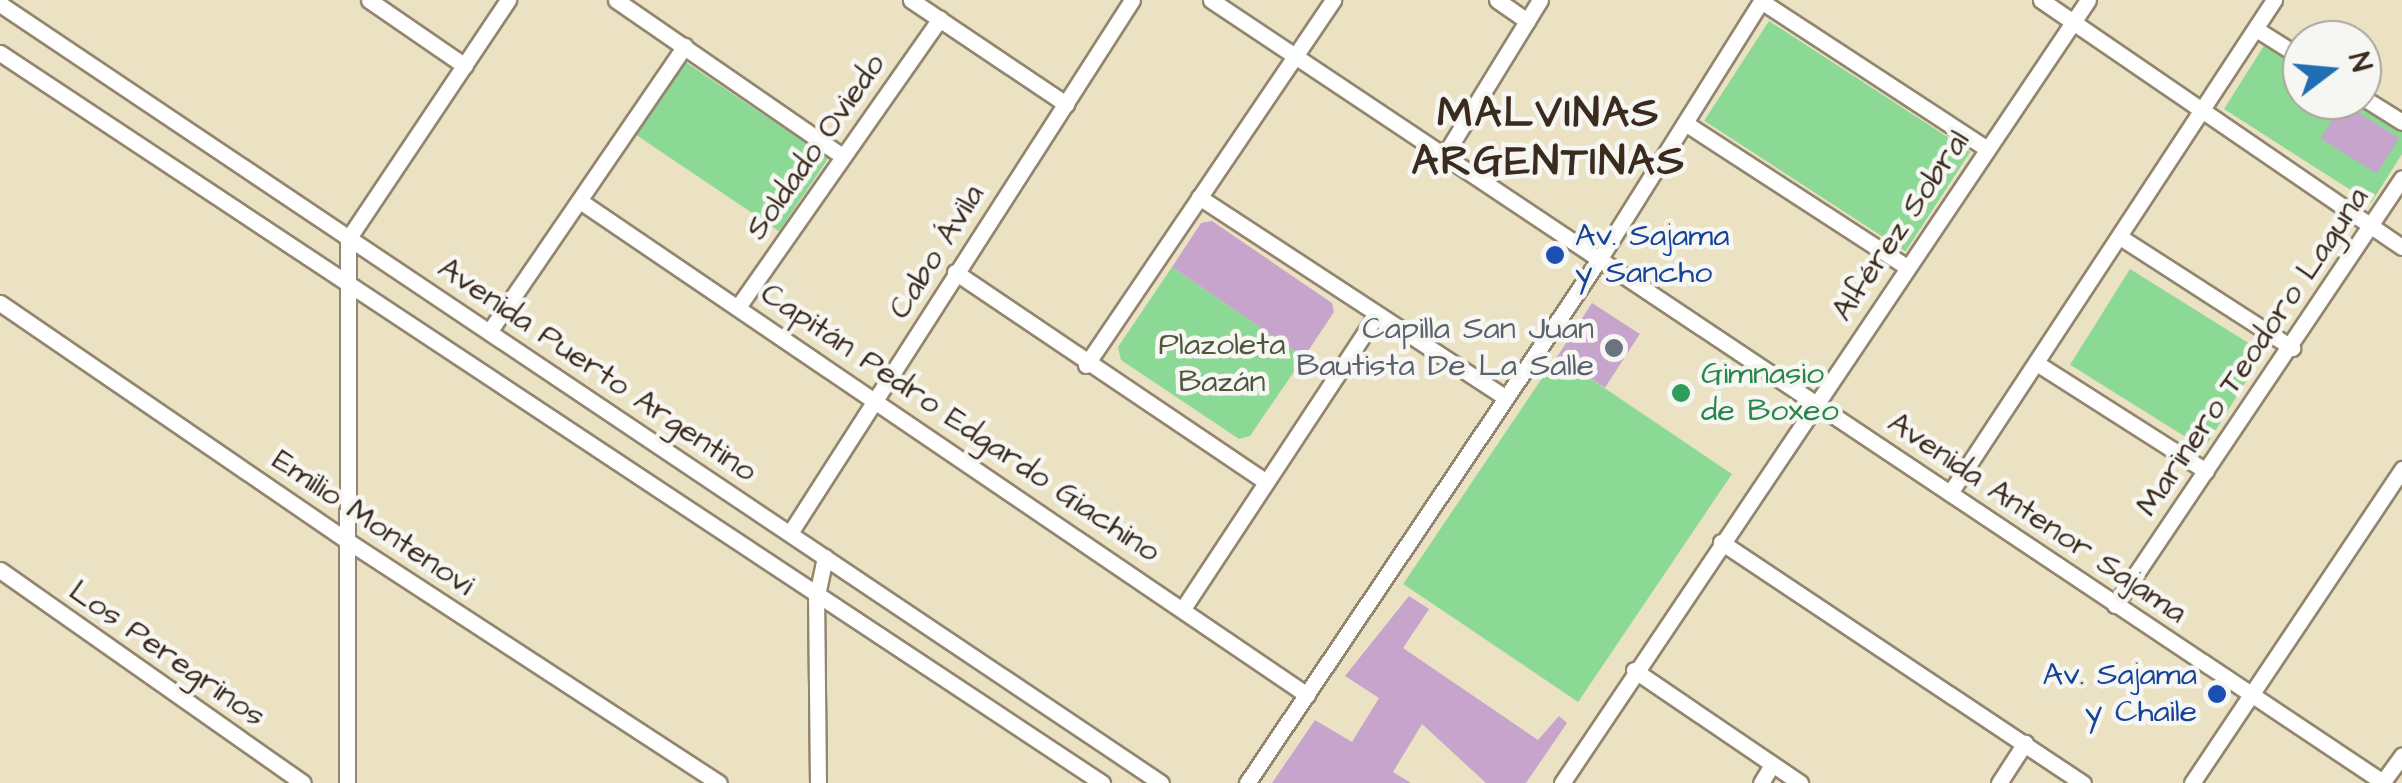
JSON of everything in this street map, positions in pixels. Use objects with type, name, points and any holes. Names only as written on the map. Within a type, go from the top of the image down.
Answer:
[{"type":"street","points":[[369,0],[465,66]]},
{"type":"street","points":[[347,783],[346,540],[352,284],[348,239],[508,0]]},
{"type":"street","points":[[616,0],[842,156]]},
{"type":"street","points":[[911,0],[1066,104]]},
{"type":"street","name":"Cabo Ávila","points":[[790,533],[1132,0]]},
{"type":"street","name":"Avenida Antenor Sajama","points":[[1211,0],[2383,783]]},
{"type":"street","points":[[1086,365],[1333,0]]},
{"type":"street","points":[[1496,0],[1527,21]]},
{"type":"street","points":[[1444,156],[1540,0]]},
{"type":"street","points":[[2041,0],[2375,224],[2402,247]]},
{"type":"street","name":"Alférez Sobral","points":[[1562,783],[1634,670],[2088,0]]},
{"type":"street","points":[[1950,493],[2274,0]]},
{"type":"street","points":[[1247,783],[1503,396],[1600,258],[1761,1],[1986,148]]},
{"type":"street","name":"Avenida Puerto Argentino","points":[[0,4],[1162,783]]},
{"type":"street","name":"Soldado Oviedo","points":[[738,307],[940,20]]},
{"type":"street","points":[[2256,29],[2282,45]]},
{"type":"street","points":[[491,330],[685,46]]},
{"type":"street","name":"Avenida Puerto Argentino","points":[[0,54],[1102,783]]},
{"type":"street","points":[[1685,123],[1906,266]]},
{"type":"street","name":"Marinero Teodoro Laguna","points":[[2115,605],[2292,348],[2402,178]]},
{"type":"street","points":[[1198,197],[1503,396]]},
{"type":"street","name":"Capitán Pedro Edgardo Giachino","points":[[580,201],[875,404],[1184,606],[1306,696]]},
{"type":"street","points":[[2120,237],[2292,348]]},
{"type":"street","points":[[956,272],[1086,365],[1266,482]]},
{"type":"street","name":"Emilio Montenovi","points":[[0,302],[346,540],[719,783]]},
{"type":"street","points":[[1184,606],[1378,314]]},
{"type":"street","points":[[2038,364],[2206,471]]},
{"type":"street","points":[[2192,783],[2402,469]]},
{"type":"street","points":[[1721,542],[2082,783]]},
{"type":"street","points":[[818,783],[818,594],[825,556]]},
{"type":"street","name":"Los Peregrinos","points":[[0,570],[303,783]]},
{"type":"street","points":[[1634,670],[1800,783]]},
{"type":"street","points":[[1998,783],[2025,743]]},
{"type":"street","points":[[2383,783],[2402,755]]},
{"type":"street","points":[[1761,783],[1772,765]]},
{"type":"green space","points":[[1769,21],[1970,152],[1905,252],[1704,121]]},
{"type":"green space","points":[[2265,44],[2282,55],[2282,120],[2382,118],[2402,131],[2402,154],[2371,203],[2224,109]]},
{"type":"green space","points":[[684,61],[828,158],[779,231],[635,134]]},
{"type":"green space","name":"Plazoleta Bazán","points":[[1172,267],[1304,357],[1250,436],[1239,439],[1121,360],[1118,347]]},
{"type":"green space","points":[[2130,269],[2264,353],[2204,449],[2070,365]]},
{"type":"green space","points":[[1557,356],[1732,474],[1578,702],[1403,584]]},
{"type":"building","points":[[2332,120],[2370,120],[2399,138],[2377,174],[2321,139]]},
{"type":"building","points":[[1212,221],[1332,303],[1334,312],[1304,357],[1172,267],[1201,223]]},
{"type":"building","points":[[1592,303],[1640,334],[1605,388],[1557,357]]},
{"type":"building","points":[[1409,596],[1429,609],[1403,648],[1538,740],[1559,716],[1567,723],[1526,783],[1486,783],[1422,724],[1393,772],[1411,783],[1272,783],[1315,720],[1352,742],[1379,698],[1345,676]]},
{"type":"place","name":"Av. Sajama y Sancho","points":[[1555,255]]},
{"type":"place","name":"Capilla San Juan Bautista De La Salle","points":[[1614,348]]},
{"type":"place","name":"Gimnasio de Boxeo","points":[[1681,393]]},
{"type":"place","name":"Av. Sajama y Chaile","points":[[2217,694]]},
{"type":"district","name":"MALVINAS ARGENTINAS","points":[[1549,138]]}]
